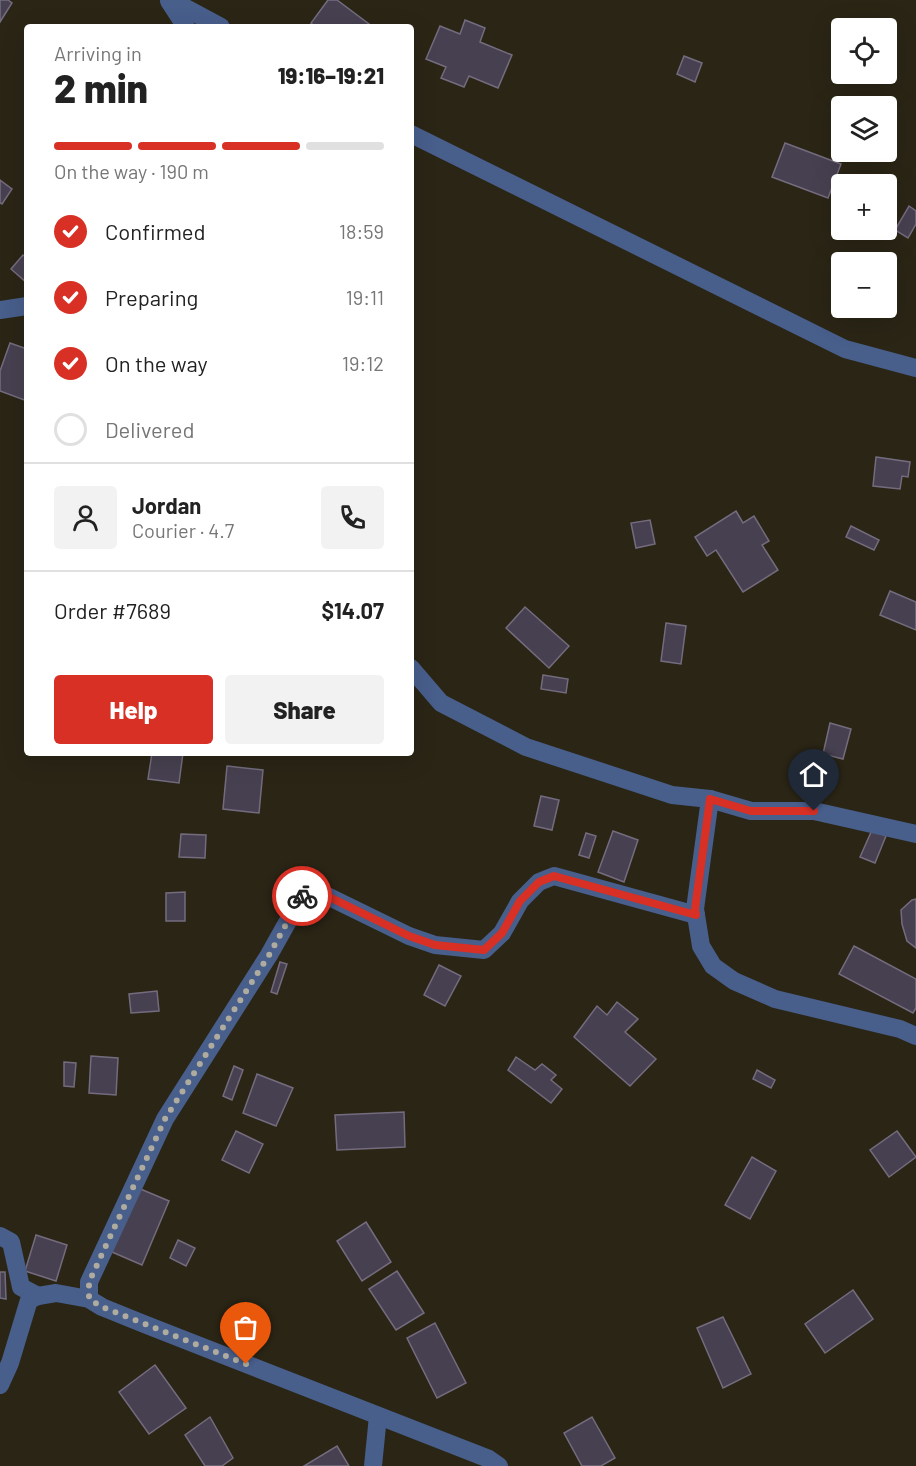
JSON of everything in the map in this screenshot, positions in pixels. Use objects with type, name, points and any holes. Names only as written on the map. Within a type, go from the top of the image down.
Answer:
[{"type":"street","points":[[170,0],[184,24]]},
{"type":"street","points":[[170,0],[215,24]]},
{"type":"street","points":[[414,135],[845,349],[916,368]]},
{"type":"street","points":[[0,310],[24,306]]},
{"type":"street","points":[[414,672],[441,704],[526,747],[672,795],[710,799],[751,811],[814,811],[916,834]]},
{"type":"street","points":[[710,799],[695,909],[701,946],[713,966],[734,981],[775,999],[900,1029],[916,1036]]},
{"type":"street","points":[[89,1299],[89,1282],[165,1119],[269,955],[302,896],[315,890],[417,939],[435,945],[484,950],[502,933],[520,901],[539,882],[554,876],[696,915]]},
{"type":"street","points":[[0,1236],[11,1242],[21,1287],[38,1296]]},
{"type":"street","points":[[0,1386],[10,1364],[29,1300],[56,1293],[89,1299],[102,1307],[489,1459],[499,1466]]},
{"type":"street","points":[[373,1466],[378,1416]]},
{"type":"building","points":[[0,0],[8,0],[12,3],[0,22]]},
{"type":"building","points":[[328,0],[337,0],[369,24],[312,24]]},
{"type":"building","points":[[465,20],[485,28],[480,42],[512,55],[498,88],[469,76],[464,87],[441,78],[446,67],[426,59],[440,26],[460,34]]},
{"type":"building","points":[[684,56],[702,63],[695,82],[677,74]]},
{"type":"building","points":[[785,143],[841,164],[837,174],[831,174],[831,190],[828,198],[772,177]]},
{"type":"building","points":[[0,180],[12,189],[2,204],[0,203]]},
{"type":"building","points":[[909,206],[916,211],[916,224],[908,238],[897,231],[897,227]]},
{"type":"building","points":[[23,255],[24,256],[24,280],[11,269]]},
{"type":"building","points":[[10,343],[24,348],[24,400],[0,391],[0,371]]},
{"type":"building","points":[[876,457],[910,462],[908,477],[902,476],[900,489],[873,486]]},
{"type":"building","points":[[736,511],[743,523],[754,516],[769,541],[762,545],[778,570],[743,592],[716,550],[707,556],[695,537]]},
{"type":"building","points":[[650,520],[655,544],[636,548],[631,523]]},
{"type":"building","points":[[851,526],[879,540],[874,550],[846,537]]},
{"type":"building","points":[[890,591],[916,602],[916,630],[880,615]]},
{"type":"building","points":[[525,607],[569,646],[549,668],[506,628]]},
{"type":"building","points":[[666,623],[686,626],[681,664],[661,661]]},
{"type":"building","points":[[543,675],[568,679],[566,693],[541,689]]},
{"type":"building","points":[[830,723],[851,729],[843,759],[823,754]]},
{"type":"building","points":[[152,756],[183,756],[179,783],[148,779]]},
{"type":"building","points":[[227,766],[263,770],[259,813],[223,809]]},
{"type":"building","points":[[541,796],[559,800],[552,830],[534,826]]},
{"type":"building","points":[[872,830],[886,836],[875,863],[860,857]]},
{"type":"building","points":[[613,831],[638,840],[624,882],[598,872]]},
{"type":"building","points":[[586,833],[596,836],[589,858],[579,855]]},
{"type":"building","points":[[181,834],[206,835],[205,858],[179,857]]},
{"type":"building","points":[[185,892],[185,921],[166,921],[166,893]]},
{"type":"building","points":[[916,899],[916,948],[907,941],[901,910]]},
{"type":"building","points":[[854,946],[916,979],[916,1008],[913,1013],[839,974]]},
{"type":"building","points":[[280,962],[287,964],[277,994],[271,992]]},
{"type":"building","points":[[439,965],[461,976],[445,1006],[424,995]]},
{"type":"building","points":[[157,991],[159,1011],[131,1013],[129,994]]},
{"type":"building","points":[[617,1002],[638,1019],[625,1032],[656,1059],[630,1086],[574,1037],[597,1006],[607,1015]]},
{"type":"building","points":[[91,1056],[118,1058],[116,1095],[89,1093]]},
{"type":"building","points":[[516,1057],[535,1070],[542,1064],[556,1075],[551,1080],[562,1089],[551,1103],[508,1070]]},
{"type":"building","points":[[64,1062],[76,1063],[74,1087],[64,1086]]},
{"type":"building","points":[[234,1066],[243,1070],[232,1100],[223,1096]]},
{"type":"building","points":[[757,1070],[775,1080],[771,1088],[753,1079]]},
{"type":"building","points":[[257,1074],[293,1088],[276,1126],[243,1113]]},
{"type":"building","points":[[404,1112],[405,1147],[337,1150],[335,1115]]},
{"type":"building","points":[[236,1131],[263,1144],[249,1173],[222,1160]]},
{"type":"building","points":[[897,1131],[916,1157],[889,1177],[870,1150]]},
{"type":"building","points":[[752,1157],[776,1171],[750,1219],[725,1205]]},
{"type":"building","points":[[138,1188],[169,1201],[142,1265],[112,1252]]},
{"type":"building","points":[[366,1222],[391,1262],[362,1281],[337,1241]]},
{"type":"building","points":[[36,1235],[67,1245],[56,1281],[25,1271]]},
{"type":"building","points":[[178,1240],[195,1248],[186,1266],[170,1258]]},
{"type":"building","points":[[397,1271],[424,1313],[396,1330],[369,1289]]},
{"type":"building","points":[[0,1272],[5,1272],[6,1299],[0,1298]]},
{"type":"building","points":[[853,1290],[873,1319],[825,1353],[805,1324]]},
{"type":"building","points":[[723,1317],[751,1374],[723,1388],[697,1328]]},
{"type":"building","points":[[435,1323],[466,1383],[437,1398],[407,1338]]},
{"type":"building","points":[[155,1365],[186,1408],[149,1434],[119,1392]]},
{"type":"building","points":[[210,1417],[233,1458],[222,1466],[205,1466],[185,1435]]},
{"type":"building","points":[[592,1417],[615,1458],[601,1466],[582,1466],[564,1433]]},
{"type":"building","points":[[337,1446],[349,1466],[304,1466]]},
{"type":"way so far","points":[[246,1364],[102,1307],[89,1299],[89,1282],[165,1119],[269,955],[302,896]]},
{"type":"route","points":[[302,896],[315,890],[409,936],[435,945],[484,950],[502,933],[520,901],[539,882],[554,876],[696,915],[710,799],[751,811],[814,811]]}]
